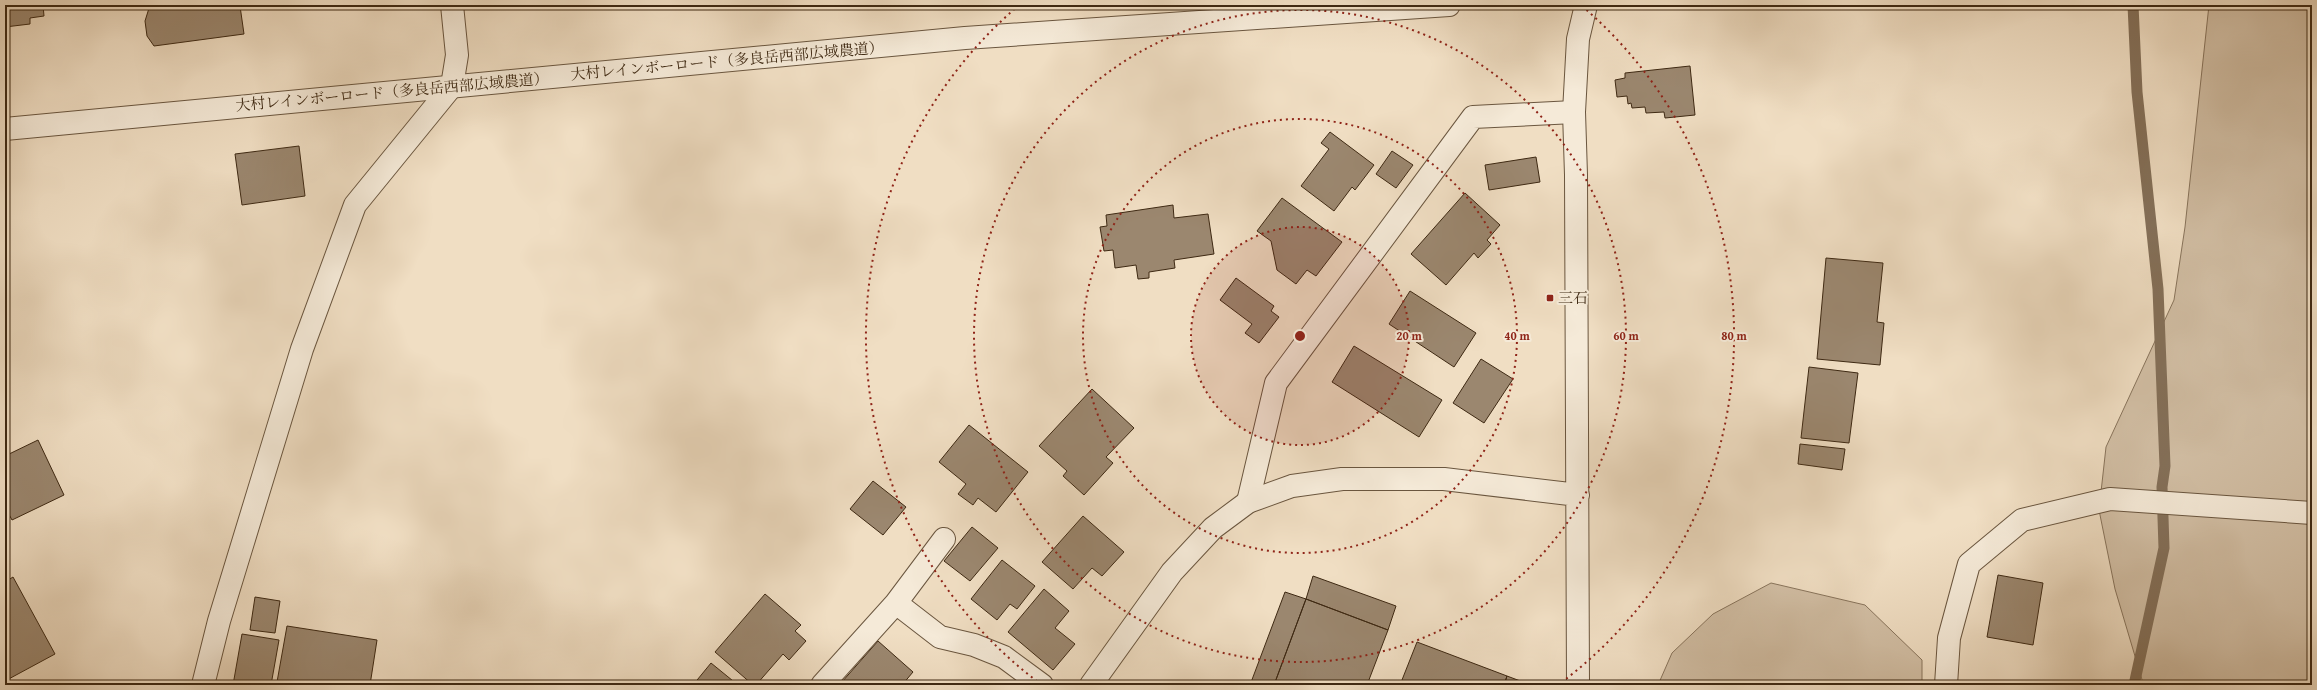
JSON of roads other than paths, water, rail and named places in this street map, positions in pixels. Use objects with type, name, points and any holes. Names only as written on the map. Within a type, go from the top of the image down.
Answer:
[{"type":"street","points":[[202,685],[219,621],[302,349],[355,205],[452,86],[457,55],[452,5]]},
{"type":"street","name":"大村レインボーロード（多良岳西部広域農道）","points":[[5,129],[965,38],[1449,5]]},
{"type":"street","points":[[1578,685],[1576,175],[1574,112],[1578,39],[1586,5]]},
{"type":"street","points":[[1248,502],[1276,383],[1473,117],[1574,112]]},
{"type":"street","points":[[1091,685],[1172,572],[1213,528],[1248,502],[1292,486],[1342,479],[1444,479],[1578,495]]},
{"type":"street","points":[[1946,685],[1949,638],[1969,564],[2022,520],[2110,499],[2186,503],[2217,508],[2312,513]]},
{"type":"street","points":[[822,685],[896,603],[944,539]]},
{"type":"street","points":[[896,603],[940,637],[974,645],[1004,657],[1042,685]]},
{"type":"waterway","points":[[2133,5],[2137,92],[2158,289],[2165,466],[2162,487],[2164,548],[2134,685]]},
{"type":"place","name":"三石","points":[[1550,298]]}]
